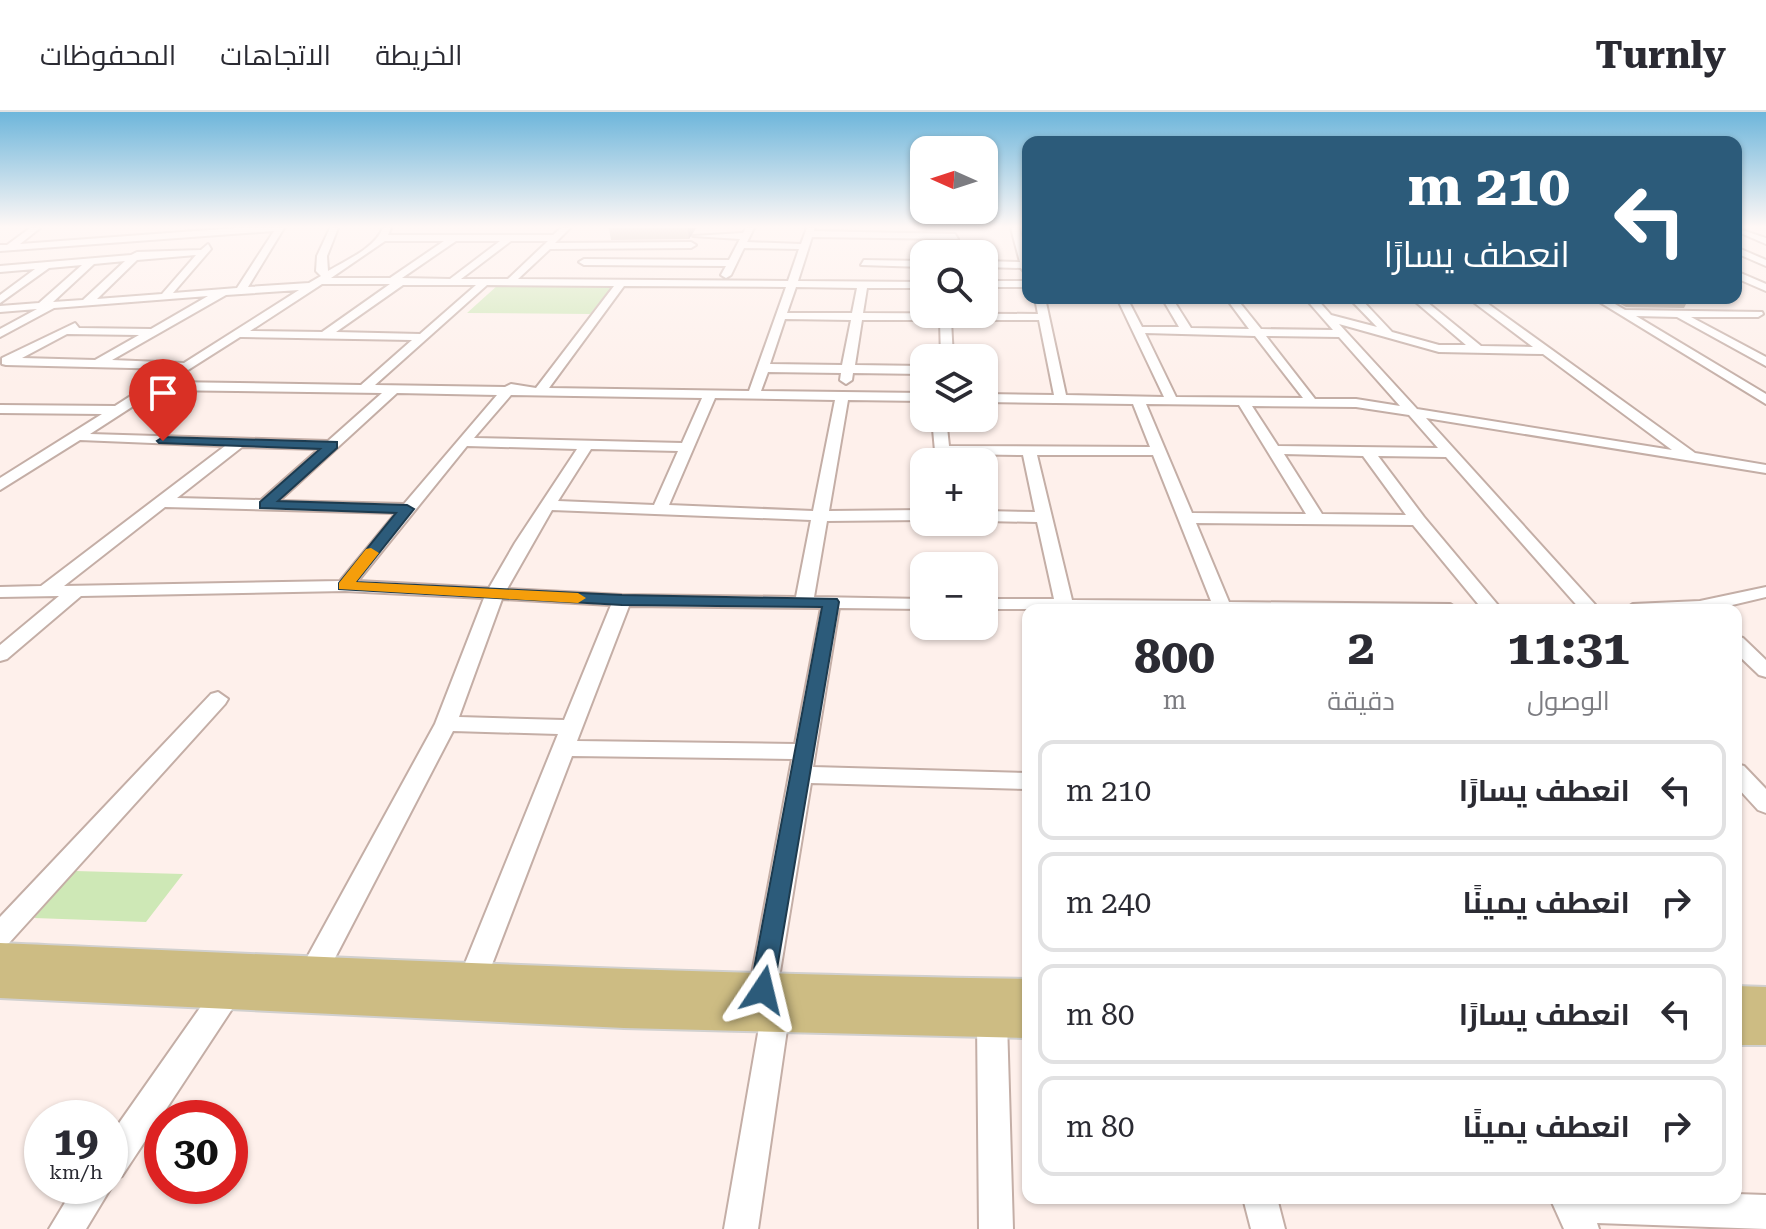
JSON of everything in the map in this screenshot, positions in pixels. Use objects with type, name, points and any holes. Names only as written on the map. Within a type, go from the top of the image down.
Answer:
[{"type":"main road","points":[[0,958],[313,972],[468,992]]},
{"type":"main road","points":[[0,982],[226,994],[468,992],[769,1003],[1010,1021]]},
{"type":"main road","points":[[769,1003],[1022,996]]},
{"type":"main road","points":[[1742,1003],[1766,1004]]},
{"type":"main road","points":[[1742,1028],[1766,1028]]},
{"type":"street","points":[[0,300],[27,280]]},
{"type":"street","points":[[0,334],[49,304],[73,280]]},
{"type":"street","points":[[87,302],[110,280]]},
{"type":"street","points":[[166,295],[179,280]]},
{"type":"street","points":[[242,289],[248,280]]},
{"type":"street","points":[[0,309],[320,280]]},
{"type":"street","points":[[0,485],[114,410],[243,334],[321,280]]},
{"type":"street","points":[[0,494],[86,438],[183,366],[321,280]]},
{"type":"street","points":[[325,335],[398,280]]},
{"type":"street","points":[[404,280],[910,284]]},
{"type":"street","points":[[577,280],[789,284]]},
{"type":"street","points":[[789,284],[790,280]]},
{"type":"street","points":[[755,391],[790,280]]},
{"type":"street","points":[[804,602],[848,369],[861,280]]},
{"type":"street","points":[[367,386],[485,282]]},
{"type":"street","points":[[542,388],[621,283]]},
{"type":"street","points":[[998,284],[1022,284]]},
{"type":"street","points":[[1742,290],[1766,289]]},
{"type":"street","points":[[100,363],[225,291]]},
{"type":"street","points":[[1042,304],[1060,395]]},
{"type":"street","points":[[1125,304],[1170,396]]},
{"type":"street","points":[[1171,304],[1187,331]]},
{"type":"street","points":[[1236,304],[1309,398]]},
{"type":"street","points":[[1315,304],[1416,412],[1586,604]]},
{"type":"street","points":[[1360,304],[1390,334]]},
{"type":"street","points":[[1423,304],[1479,350]]},
{"type":"street","points":[[1481,304],[1690,455]]},
{"type":"street","points":[[1608,304],[1766,400]]},
{"type":"street","points":[[1738,304],[1760,314]]},
{"type":"street","points":[[1624,313],[1760,314]]},
{"type":"street","points":[[1678,314],[1766,362]]},
{"type":"street","points":[[780,316],[910,315]]},
{"type":"street","points":[[998,316],[1046,317]]},
{"type":"street","points":[[1327,317],[1439,348],[1547,351]]},
{"type":"street","points":[[3,363],[76,325],[20,324]]},
{"type":"street","points":[[1138,330],[1343,334]]},
{"type":"street","points":[[65,331],[155,332]]},
{"type":"street","points":[[243,334],[423,337]]},
{"type":"street","points":[[1690,354],[1752,355]]},
{"type":"street","points":[[3,363],[183,366]]},
{"type":"street","points":[[762,368],[910,370]]},
{"type":"street","points":[[160,384],[910,395]]},
{"type":"street","points":[[160,384],[393,390],[542,388],[843,394]]},
{"type":"street","points":[[265,505],[393,390]]},
{"type":"street","points":[[345,586],[510,390]]},
{"type":"street","points":[[659,510],[684,447],[710,394]]},
{"type":"street","points":[[998,396],[1309,398],[1357,401],[1416,412]]},
{"type":"street","points":[[998,396],[1356,403],[1766,467]]},
{"type":"street","points":[[1138,400],[1221,604]]},
{"type":"street","points":[[1243,401],[1318,520]]},
{"type":"street","points":[[0,409],[114,410]]},
{"type":"street","points":[[0,425],[27,409]]},
{"type":"street","points":[[86,438],[332,445]]},
{"type":"street","points":[[464,442],[684,447]]},
{"type":"street","points":[[43,593],[238,443]]},
{"type":"street","points":[[313,972],[446,724],[495,594],[586,446]]},
{"type":"street","points":[[1276,450],[1452,453]]},
{"type":"street","points":[[1029,451],[1064,604]]},
{"type":"street","points":[[998,453],[1159,451]]},
{"type":"street","points":[[1368,452],[1418,520],[1488,604]]},
{"type":"street","points":[[161,502],[407,509]]},
{"type":"street","points":[[549,505],[819,516],[910,515]]},
{"type":"street","points":[[998,516],[1044,517]]},
{"type":"street","points":[[1186,518],[1418,520]]},
{"type":"street","points":[[0,592],[345,586],[622,600],[910,604]]},
{"type":"street","points":[[1718,604],[1766,592]]},
{"type":"street","points":[[0,655],[74,593]]},
{"type":"street","points":[[468,992],[622,600]]},
{"type":"street","points":[[741,1229],[803,763],[831,602]]},
{"type":"street","points":[[998,604],[1022,604]]},
{"type":"street","points":[[1742,648],[1766,671]]},
{"type":"street","points":[[0,935],[218,699]]},
{"type":"street","points":[[446,724],[803,763],[1022,781]]},
{"type":"street","points":[[1742,780],[1756,798]]},
{"type":"street","points":[[128,1138],[226,994]]},
{"type":"street","points":[[996,1229],[1010,1021]]},
{"type":"street","points":[[66,1229],[83,1204]]},
{"type":"street","points":[[1262,1204],[1268,1229]]},
{"type":"street","points":[[1573,1211],[1766,1212]]},
{"type":"green space","points":[[498,285],[613,286],[590,314],[467,313]]},
{"type":"green space","points":[[75,871],[183,874],[146,922],[34,918]]},
{"type":"slow traffic","points":[[371,553],[345,586],[578,598]]},
{"type":"route","points":[[163,441],[332,445],[265,505],[407,509],[345,586],[622,600],[831,602],[763,990]]}]
